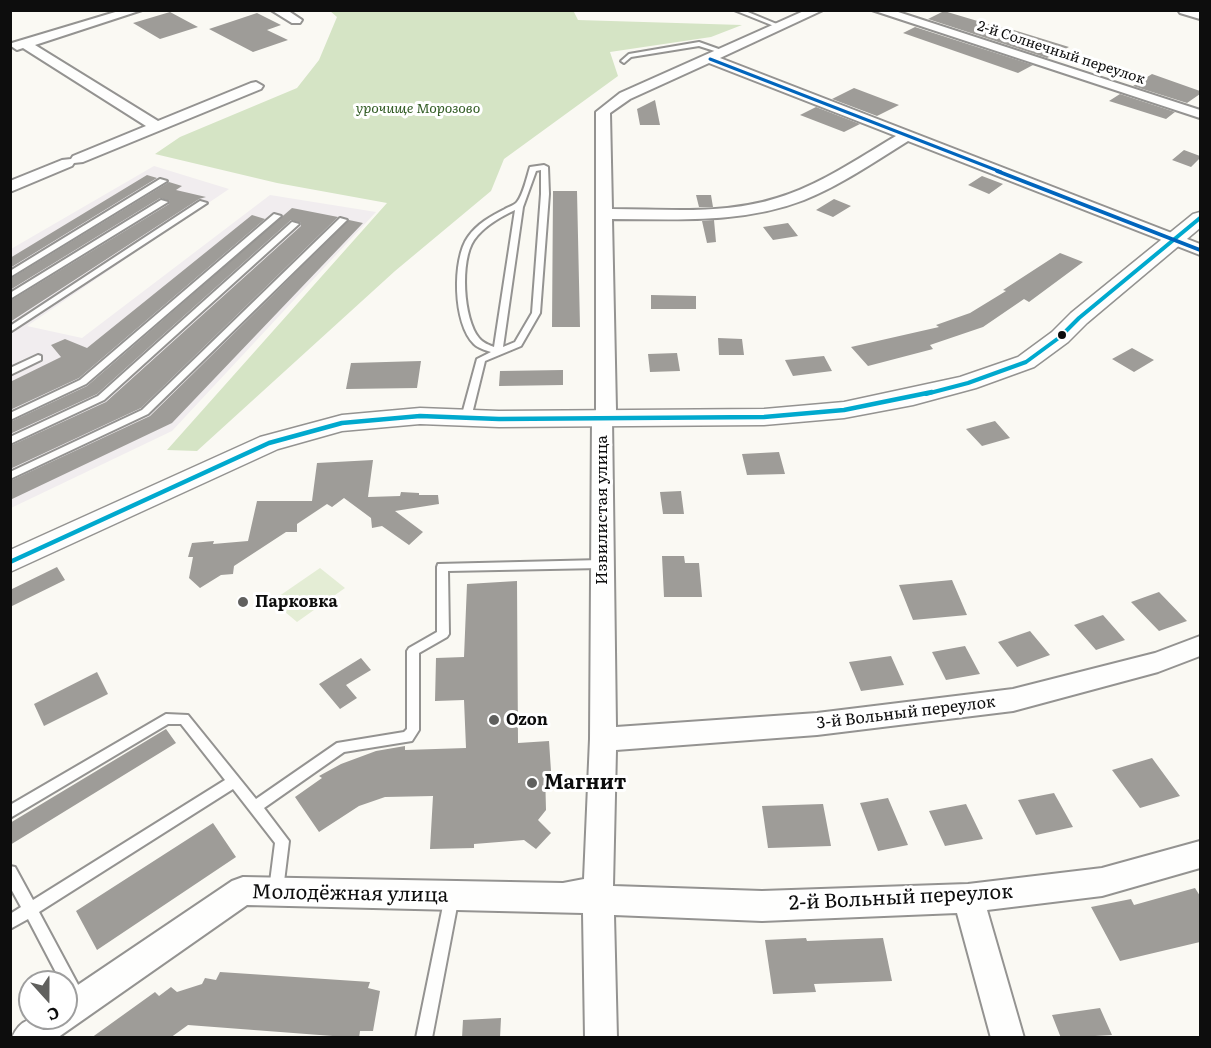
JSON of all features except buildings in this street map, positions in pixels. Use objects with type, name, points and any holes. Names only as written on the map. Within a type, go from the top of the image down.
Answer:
[{"type":"street","points":[[10,48],[136,10]]},
{"type":"street","points":[[277,10],[296,20]]},
{"type":"street","name":"Извилистая улица","points":[[601,1038],[598,895],[603,739],[602,418],[606,410],[603,112],[625,96],[817,10]]},
{"type":"street","name":"2-й Солнечный переулок","points":[[878,10],[1200,114]]},
{"type":"street","points":[[1184,10],[1200,15]]},
{"type":"street","points":[[25,44],[157,127]]},
{"type":"street","points":[[717,55],[907,136],[1200,250]]},
{"type":"street","points":[[10,187],[256,86]]},
{"type":"street","points":[[604,214],[732,212],[782,202],[830,180],[907,136]]},
{"type":"street","points":[[10,562],[269,444],[342,423],[420,416],[466,418],[764,417],[844,410],[913,397],[968,383],[1026,362],[1060,337],[1200,218]]},
{"type":"street","name":"3-й Вольный переулок","points":[[603,739],[817,724],[1013,700],[1158,662],[1200,646]]},
{"type":"street","name":"2-й Вольный переулок","points":[[561,898],[598,895],[762,906],[968,898],[1101,882],[1200,855]]},
{"type":"street","name":"Молодёжная улица","points":[[78,1004],[243,891],[561,898]]},
{"type":"street","points":[[968,898],[1008,1038]]},
{"type":"lane","points":[[736,10],[781,27]]},
{"type":"lane","points":[[624,61],[629,56],[699,44],[717,55]]},
{"type":"lane","points":[[466,418],[481,359],[518,344],[536,313],[545,194],[544,167],[533,169],[531,184],[520,204],[498,352]]},
{"type":"lane","points":[[10,275],[163,181]]},
{"type":"lane","points":[[10,297],[164,202]]},
{"type":"lane","points":[[10,330],[203,203]]},
{"type":"lane","points":[[498,352],[477,342],[462,310],[462,261],[468,241],[483,227],[520,204]]},
{"type":"lane","points":[[10,417],[83,382],[277,216]]},
{"type":"lane","points":[[10,476],[145,412],[343,220]]},
{"type":"lane","points":[[10,441],[101,398],[295,224]]},
{"type":"lane","points":[[10,372],[38,358]]},
{"type":"lane","points":[[255,807],[341,747],[408,737],[413,730],[413,651],[443,634],[442,567],[601,564]]},
{"type":"lane","points":[[10,812],[166,719],[184,719],[282,841],[276,893]]},
{"type":"lane","points":[[10,922],[235,781]]},
{"type":"lane","points":[[10,872],[30,909],[52,970]]},
{"type":"lane","points":[[424,1038],[452,896]]},
{"type":"shaded area","points":[[154,166],[229,189],[27,326],[82,338],[270,195],[376,212],[172,431],[11,508],[11,249]]},
{"type":"green space","name":"урочище Морозово","points":[[573,10],[578,20],[742,25],[711,37],[610,52],[618,76],[504,159],[491,191],[395,271],[197,451],[167,450],[387,203],[277,183],[155,154],[180,137],[297,88],[319,60],[337,17],[330,11]]},
{"type":"green space","points":[[320,568],[345,588],[297,622],[272,601]]},
{"type":"transit line","points":[[710,59],[1200,250]]},
{"type":"transit line","points":[[10,562],[269,443],[342,423],[420,416],[499,419],[764,417],[844,410],[913,397],[968,383],[1026,362],[1060,337],[1079,318],[1200,218]]},
{"type":"place","name":"Парковка","points":[[243,602]]},
{"type":"place","name":"Ozon","points":[[494,720]]},
{"type":"place","name":"Магнит","points":[[532,783]]}]
